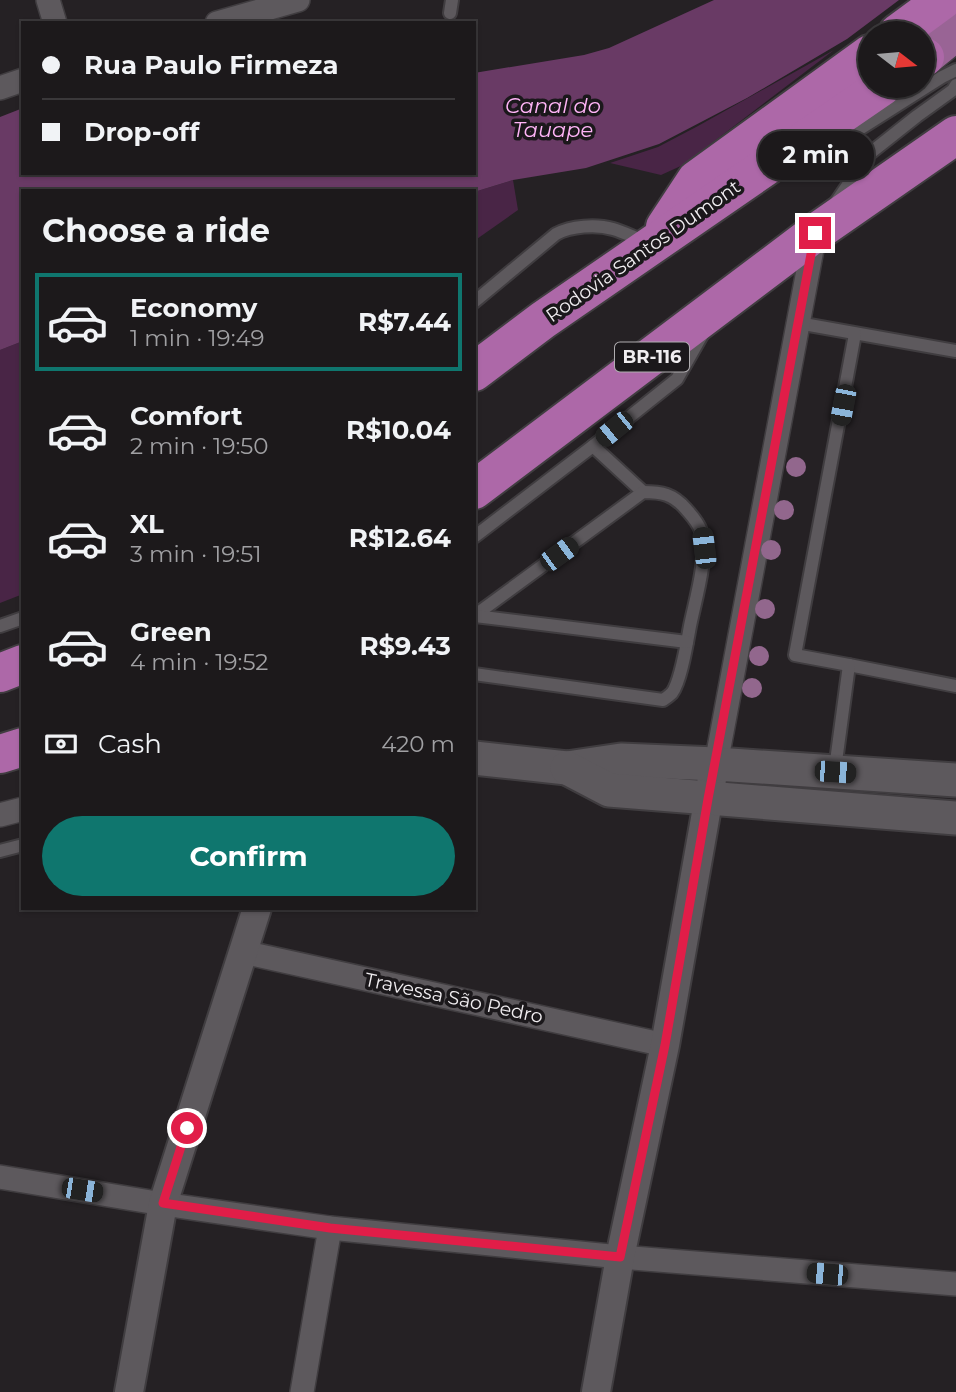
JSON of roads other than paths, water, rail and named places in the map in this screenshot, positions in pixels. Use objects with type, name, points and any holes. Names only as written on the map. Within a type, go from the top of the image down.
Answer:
[{"type":"highway","points":[[935,34],[943,0]]},
{"type":"highway","points":[[653,244],[696,180],[858,63]]},
{"type":"highway","name":"Rodovia Santos Dumont","points":[[476,370],[543,320],[866,98]]},
{"type":"highway","name":"BR-116","points":[[476,488],[815,233],[956,135]]},
{"type":"highway","points":[[0,673],[21,665]]},
{"type":"highway","points":[[0,754],[21,748]]},
{"type":"main road","points":[[935,53],[956,32]]},
{"type":"main road","points":[[476,758],[568,768],[621,760],[956,780]]},
{"type":"main road","points":[[568,768],[609,790],[956,818]]},
{"type":"street","points":[[48,0],[54,21]]},
{"type":"street","points":[[224,21],[298,0]]},
{"type":"street","points":[[0,88],[21,81]]},
{"type":"street","points":[[596,1392],[620,1257],[665,1045],[708,799],[815,233]]},
{"type":"street","points":[[0,815],[21,809]]},
{"type":"street","points":[[129,1392],[163,1203],[256,910]]},
{"type":"street","name":"Travessa São Pedro","points":[[243,952],[665,1045]]},
{"type":"street","points":[[0,1177],[330,1228],[620,1257],[956,1284]]},
{"type":"street","points":[[302,1392],[330,1228]]},
{"type":"lane","points":[[815,233],[869,154],[954,88]]},
{"type":"lane","points":[[782,178],[881,98]]},
{"type":"lane","points":[[476,300],[563,230],[611,228],[653,244],[735,204]]},
{"type":"lane","points":[[476,535],[677,379],[717,307]]},
{"type":"lane","points":[[798,323],[956,351]]},
{"type":"lane","points":[[855,334],[795,655],[956,686]]},
{"type":"lane","points":[[593,446],[643,492]]},
{"type":"lane","points":[[476,615],[643,492],[662,492],[679,501],[698,523],[702,533],[704,548],[700,579],[687,642],[676,685],[671,694],[663,700],[476,674]]},
{"type":"lane","points":[[476,616],[687,642]]},
{"type":"lane","points":[[0,626],[21,619]]},
{"type":"lane","points":[[835,772],[849,665]]},
{"type":"lane","points":[[0,851],[21,846]]},
{"type":"water","name":"Canal do Tauape","points":[[714,0],[899,0],[871,21],[858,21],[858,31],[847,39],[747,98],[659,144],[586,168],[513,180],[476,191],[476,189],[21,189],[21,342],[0,350],[0,117],[21,109],[21,175],[476,175],[476,73],[584,55],[609,48]]}]
